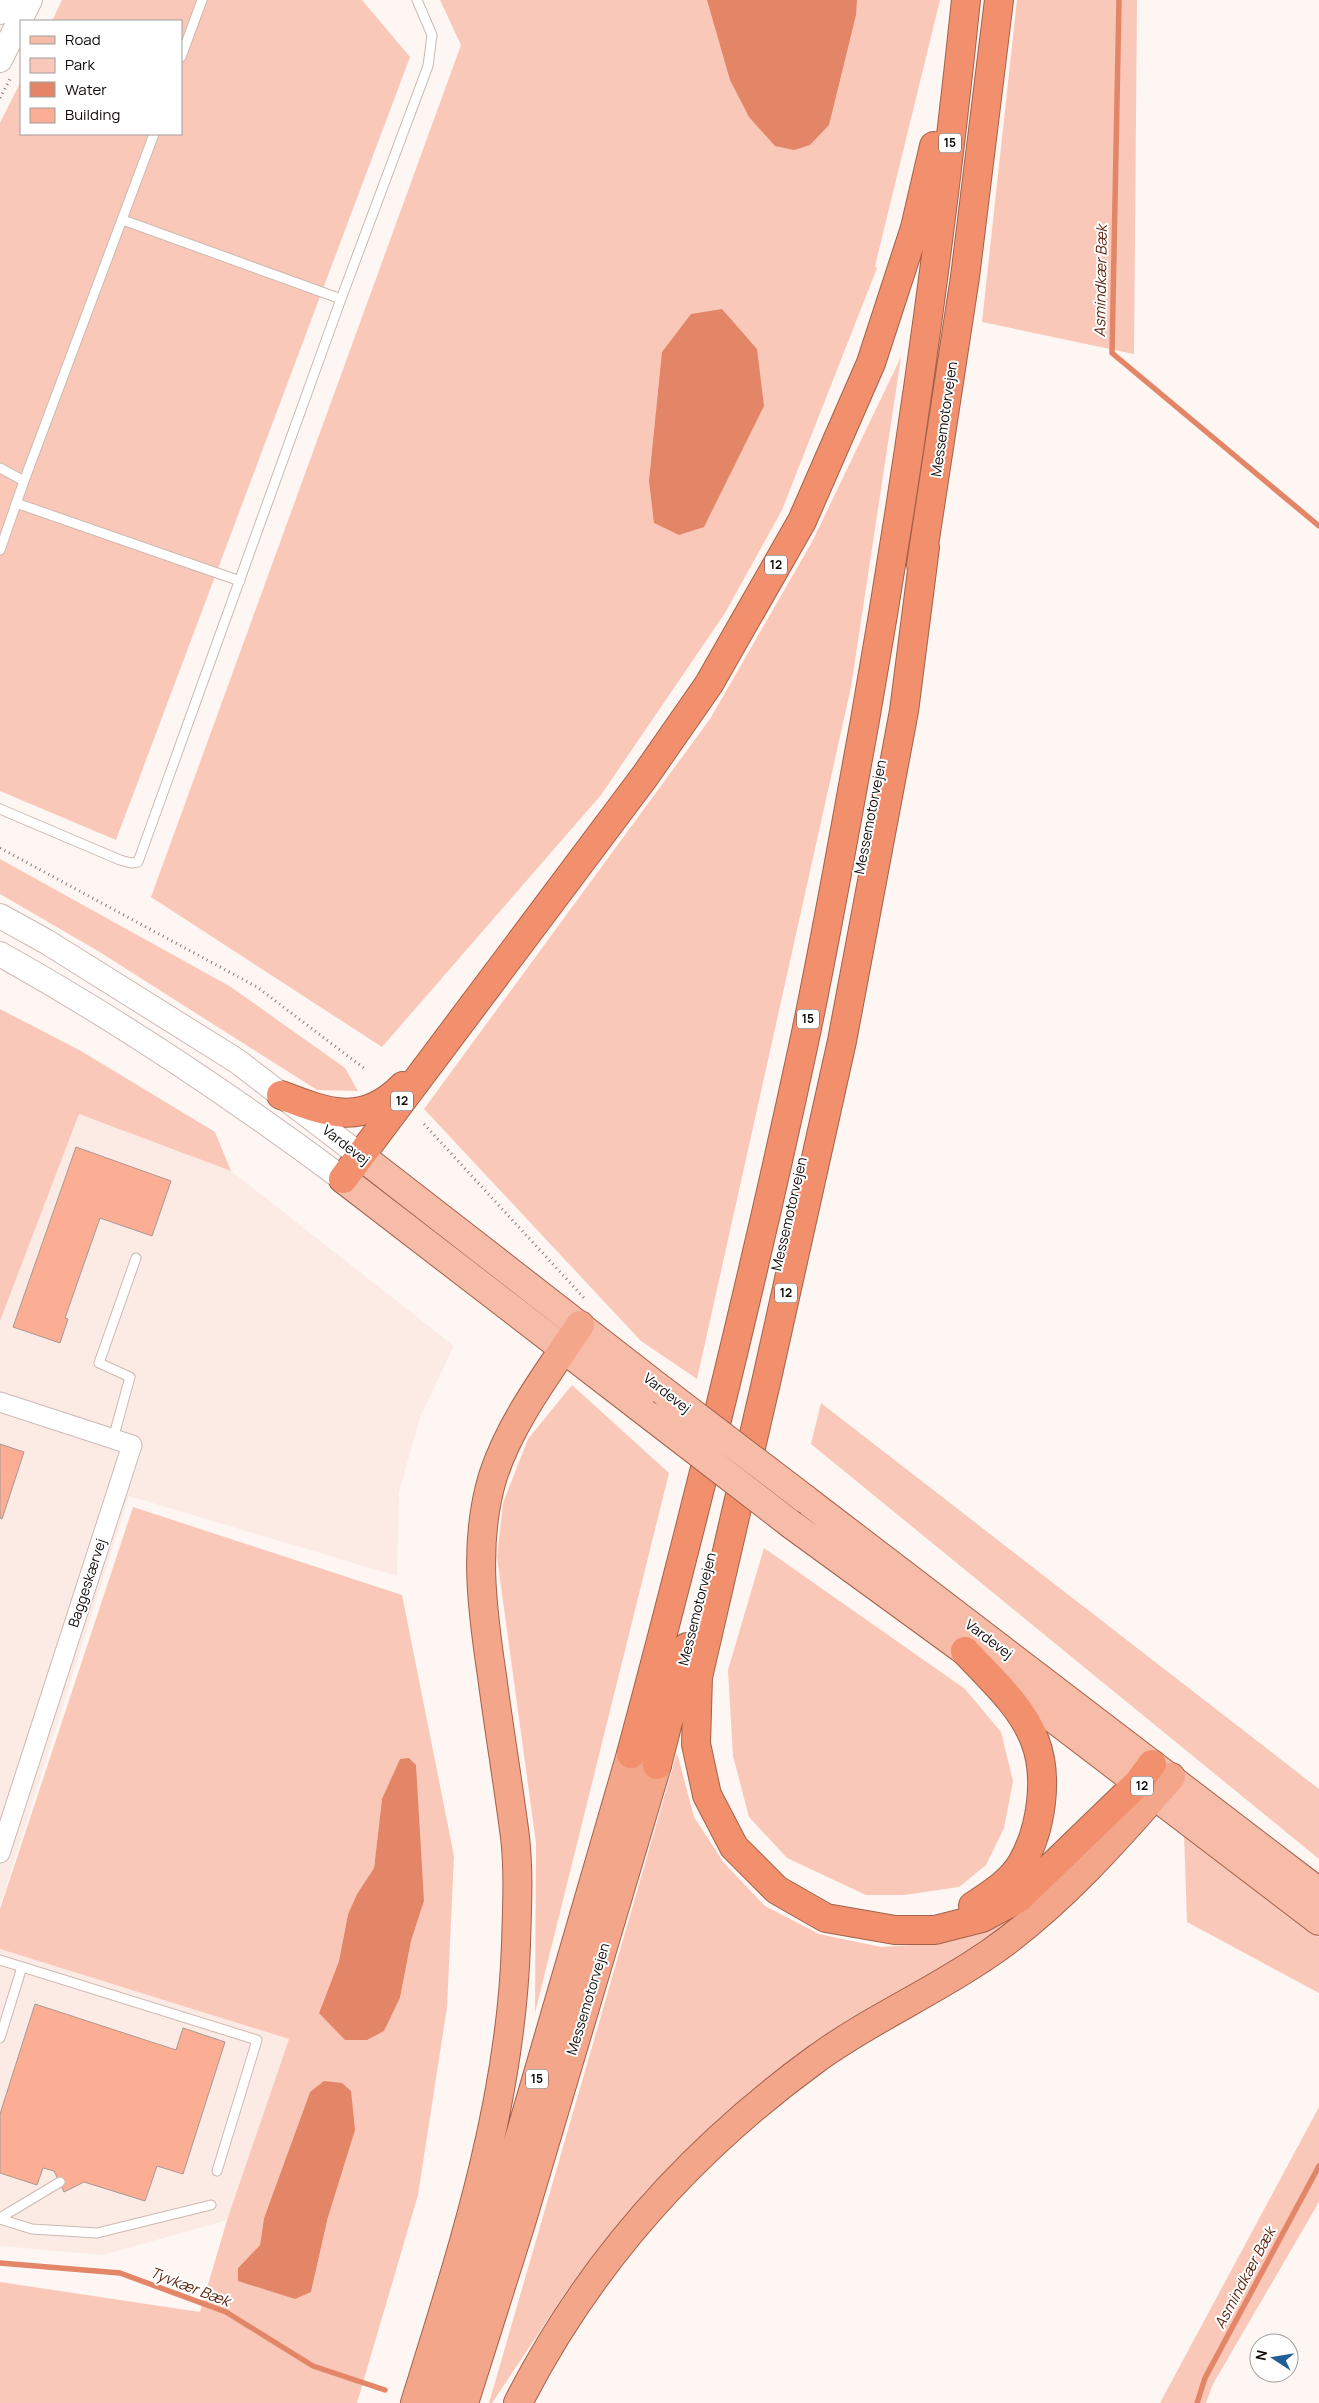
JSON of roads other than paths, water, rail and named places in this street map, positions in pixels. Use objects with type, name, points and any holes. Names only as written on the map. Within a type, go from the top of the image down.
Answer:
[{"type":"highway","name":"Messemotorvejen","points":[[464,2403],[521,2223],[657,1765],[752,1378],[820,1072],[925,547],[964,277],[999,0]]},
{"type":"highway","name":"Messemotorvejen","points":[[440,2403],[455,2359],[631,1754],[683,1560],[748,1290],[804,1044],[851,799],[896,544],[925,341],[965,7]]},
{"type":"highway","name":"12","points":[[343,1179],[645,776],[709,684],[802,521],[870,363],[916,228],[965,7]]},
{"type":"highway","name":"12","points":[[925,547],[904,711],[842,1041],[768,1378],[698,1677],[696,1744],[707,1795],[734,1847],[776,1890],[826,1918],[895,1930],[935,1930],[944,1928],[982,1918],[1019,1898],[1154,1780]]},
{"type":"highway","points":[[281,1095],[316,1109],[344,1114],[366,1110],[389,1100],[443,1045]]},
{"type":"highway","points":[[415,2403],[472,2221],[494,2128],[510,2030],[516,1944],[515,1841],[483,1618],[480,1559],[484,1510],[494,1474],[512,1431],[585,1315]]},
{"type":"highway","points":[[895,1930],[966,1911],[1000,1888],[1022,1864],[1038,1824],[1044,1785],[1035,1741],[1013,1704],[965,1651]]},
{"type":"highway","points":[[518,2403],[543,2353],[591,2280],[654,2201],[727,2131],[817,2058],[990,1953],[1055,1900],[1154,1780]]},
{"type":"main road","name":"Vardevej","points":[[360,1156],[585,1315],[662,1390],[805,1499],[1154,1780],[1319,1921]]},
{"type":"main road","name":"Vardevej","points":[[343,1179],[792,1525],[965,1651],[1319,1892]]},
{"type":"street","points":[[0,12],[6,0]]},
{"type":"street","points":[[0,60],[30,0]]},
{"type":"street","name":"Vardevej","points":[[0,916],[47,942],[237,1061],[360,1156]]},
{"type":"street","name":"Vardevej","points":[[0,954],[152,1044],[244,1106],[343,1179]]},
{"type":"street","name":"Baggeskærvej","points":[[0,1402],[132,1445],[0,1853]]},
{"type":"lane","points":[[182,54],[202,0]]},
{"type":"lane","points":[[0,809],[120,860],[131,863],[138,862],[341,299],[428,66],[432,35],[417,0]]},
{"type":"lane","points":[[0,550],[154,135]]},
{"type":"lane","points":[[122,220],[341,299]]},
{"type":"lane","points":[[0,468],[24,481]]},
{"type":"lane","points":[[16,503],[240,581]]},
{"type":"lane","points":[[113,1439],[130,1377],[100,1363],[136,1258]]},
{"type":"lane","points":[[0,1960],[258,2040],[217,2171]]},
{"type":"lane","points":[[0,2038],[22,1967]]},
{"type":"lane","points":[[0,2218],[60,2182]]},
{"type":"lane","points":[[0,2218],[32,2229],[97,2232],[211,2205]]},
{"type":"water","points":[[707,0],[857,0],[856,15],[829,125],[810,145],[794,150],[775,146],[749,117],[730,80]]},
{"type":"water","points":[[722,309],[757,349],[764,406],[704,527],[679,535],[654,523],[649,481],[662,352],[691,314]]},
{"type":"water","points":[[409,1758],[416,1765],[424,1901],[411,1941],[400,1998],[384,2031],[367,2040],[345,2040],[319,2013],[339,1961],[348,1914],[357,1894],[374,1868],[382,1799],[400,1759]]},
{"type":"water","points":[[324,2081],[342,2083],[351,2091],[355,2130],[328,2217],[311,2292],[295,2299],[238,2281],[238,2268],[260,2245],[264,2218],[310,2092]]},
{"type":"waterway","name":"Asmindkær Bæk","points":[[1119,0],[1112,353],[1319,526]]},
{"type":"waterway","name":"Asmindkær Bæk","points":[[1197,2403],[1205,2378],[1319,2166]]},
{"type":"waterway","name":"Tyvkær Bæk","points":[[0,2263],[120,2273],[226,2312],[313,2366],[385,2390]]}]
